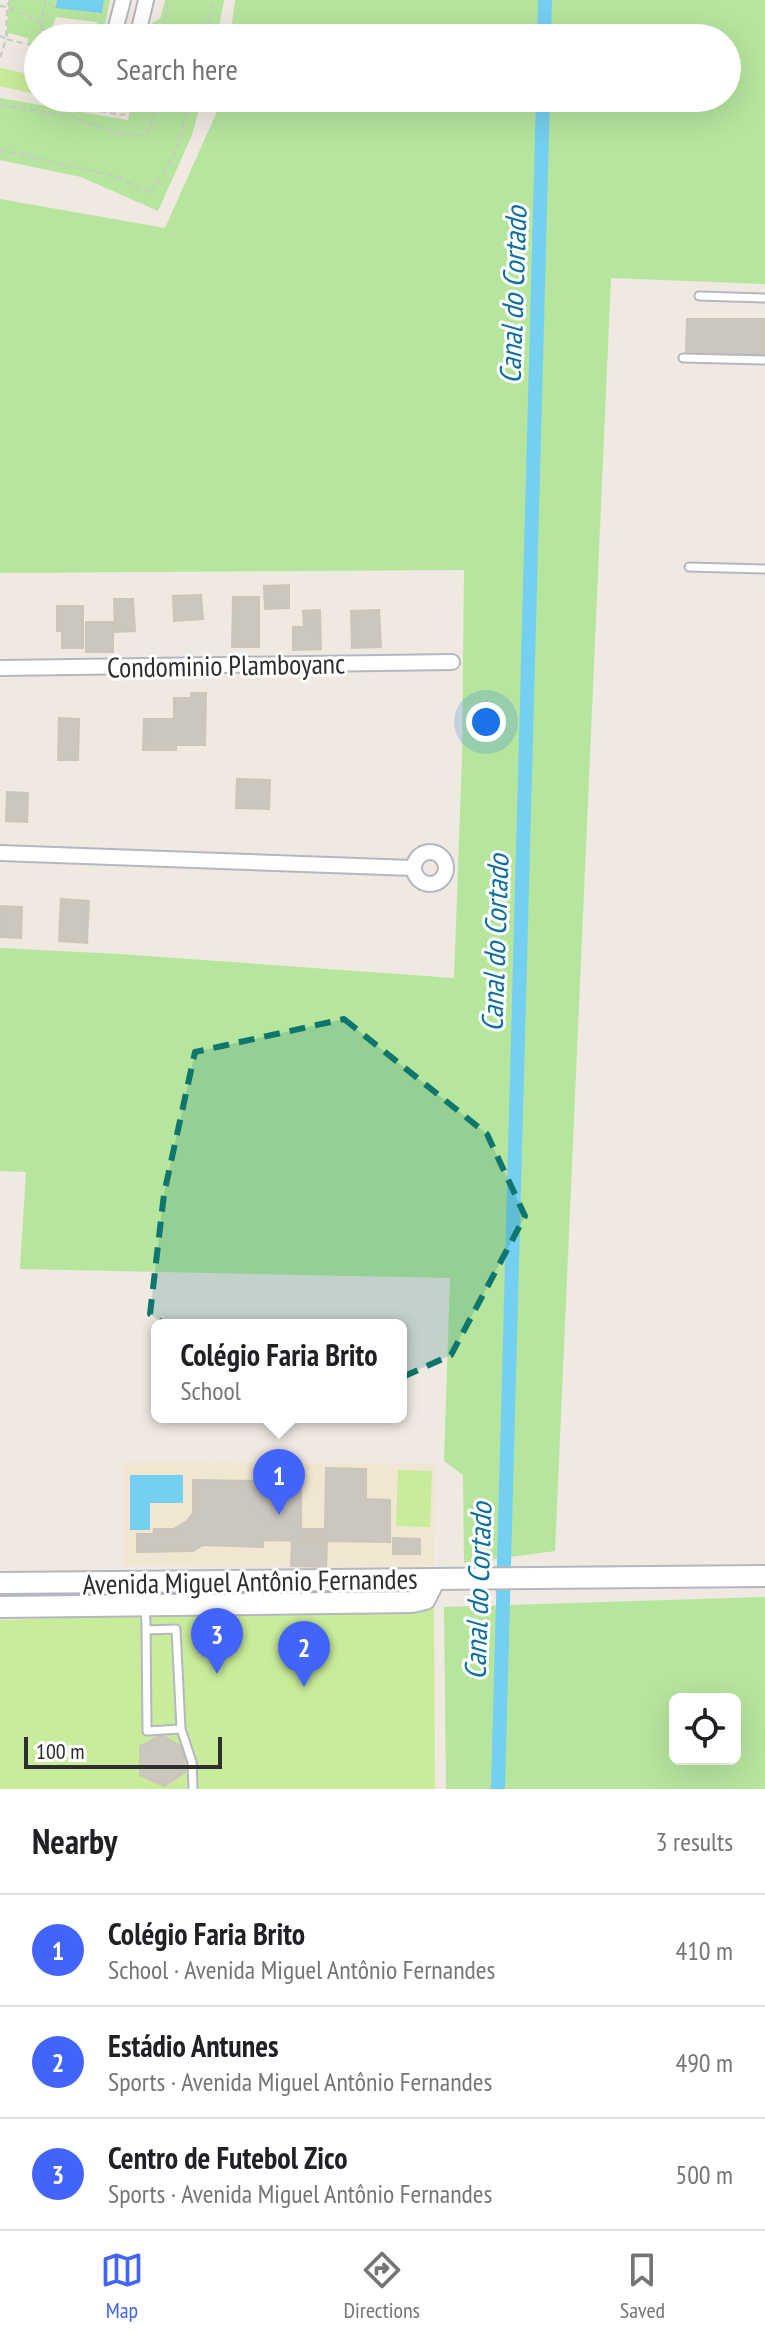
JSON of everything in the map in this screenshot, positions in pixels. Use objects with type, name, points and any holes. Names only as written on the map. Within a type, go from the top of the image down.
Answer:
[{"type":"street","points":[[117,24],[123,0]]},
{"type":"street","points":[[140,24],[146,0]]},
{"type":"street","name":"Condominio Plamboyanc","points":[[0,668],[452,662]]},
{"type":"street","points":[[0,853],[413,868]]},
{"type":"street","points":[[439,1579],[765,1576]]},
{"type":"street","name":"Avenida Miguel Antônio Fernandes","points":[[0,1583],[439,1579]]},
{"type":"street","name":"Avenida Miguel Antônio Fernandes","points":[[0,1607],[419,1602],[425,1599],[439,1579]]},
{"type":"street","points":[[145,1582],[145,1605]]},
{"type":"lane","points":[[699,296],[765,298]]},
{"type":"lane","points":[[683,358],[765,360]]},
{"type":"lane","points":[[689,567],[765,569]]},
{"type":"lane","points":[[145,1605],[147,1731],[181,1729]]},
{"type":"lane","points":[[146,1630],[176,1629],[181,1729],[192,1762],[193,1789]]},
{"type":"path","points":[[0,58],[6,39],[10,0]]},
{"type":"path","points":[[0,6],[41,22],[46,0]]},
{"type":"path","points":[[165,24],[168,0]]},
{"type":"path","points":[[209,24],[213,0]]},
{"type":"path","points":[[0,36],[24,44]]},
{"type":"path","points":[[0,105],[24,109]]},
{"type":"path","points":[[44,112],[76,117],[78,121],[137,136],[150,130],[154,112]]},
{"type":"path","points":[[76,117],[78,112]]},
{"type":"path","points":[[105,112],[120,115],[128,112]]},
{"type":"path","points":[[0,150],[114,176],[151,193],[176,150],[188,112]]},
{"type":"highlighted area","points":[[344,1019],[487,1134],[525,1216],[451,1355],[304,1422],[150,1314],[164,1194],[195,1052]]},
{"type":"shaded area","points":[[124,1462],[435,1464],[434,1568],[123,1566]]},
{"type":"green space","points":[[9,0],[57,0],[55,7],[102,13],[104,0],[110,0],[105,24],[56,17],[53,24],[24,24],[24,37],[9,33],[6,39]]},
{"type":"green space","points":[[165,0],[224,0],[220,24],[152,24],[160,19]]},
{"type":"green space","points":[[235,0],[765,0],[765,284],[611,278],[555,1551],[464,1563],[463,1475],[444,1461],[450,1278],[20,1269],[26,1172],[0,1171],[0,948],[454,978],[462,758],[464,570],[0,573],[0,199],[165,228],[217,112],[741,112],[741,24],[232,24]]},
{"type":"green space","points":[[0,68],[24,73],[24,92],[0,86]]},
{"type":"green space","points":[[0,98],[24,102],[24,112],[81,112],[128,120],[130,112],[198,112],[192,135],[158,211],[81,177],[0,160]]},
{"type":"green space","points":[[398,1470],[432,1471],[430,1527],[396,1526]]},
{"type":"green space","points":[[765,1597],[765,1789],[446,1789],[444,1607]]},
{"type":"green space","points":[[434,1606],[435,1789],[0,1789],[0,1620]]},
{"type":"water","points":[[57,0],[104,0],[102,13],[55,8]]},
{"type":"water","points":[[130,1475],[183,1475],[183,1503],[150,1503],[150,1530],[130,1530]]},
{"type":"building","points":[[687,319],[765,319],[765,354],[686,355]]},
{"type":"building","points":[[289,585],[289,608],[265,609],[264,586]]},
{"type":"building","points":[[201,595],[203,619],[174,621],[173,596]]},
{"type":"building","points":[[233,597],[259,597],[259,647],[232,647]]},
{"type":"building","points":[[114,599],[133,599],[135,631],[115,632]]},
{"type":"building","points":[[57,606],[83,606],[83,648],[62,648],[62,631],[57,631]]},
{"type":"building","points":[[320,610],[321,649],[293,650],[293,627],[304,627],[303,611]]},
{"type":"building","points":[[379,610],[381,647],[352,648],[351,611]]},
{"type":"building","points":[[86,622],[113,622],[113,652],[86,652]]},
{"type":"building","points":[[191,693],[206,693],[205,745],[176,745],[176,750],[143,750],[144,719],[174,719],[174,698],[191,698]]},
{"type":"building","points":[[59,718],[79,719],[78,760],[58,760]]},
{"type":"building","points":[[237,779],[270,780],[269,809],[236,808]]},
{"type":"building","points":[[7,792],[28,793],[27,822],[6,821]]},
{"type":"building","points":[[61,899],[89,901],[87,943],[59,941]]},
{"type":"building","points":[[0,906],[22,907],[21,938],[0,937]]},
{"type":"building","points":[[326,1468],[366,1469],[366,1499],[390,1500],[390,1542],[263,1540],[263,1547],[203,1545],[193,1551],[137,1552],[137,1534],[153,1534],[154,1529],[174,1529],[187,1521],[193,1513],[193,1480],[261,1481],[261,1471],[301,1472],[301,1529],[325,1529]]},
{"type":"building","points":[[393,1538],[420,1539],[420,1554],[393,1554]]},
{"type":"building","points":[[292,1541],[327,1542],[326,1567],[291,1566]]},
{"type":"building","points":[[162,1735],[184,1748],[185,1772],[164,1786],[140,1775],[140,1746]]},
{"type":"waterway","name":"Canal do Cortado","points":[[544,24],[545,0]]},
{"type":"waterway","name":"Canal do Cortado","points":[[498,1789],[543,112]]},
{"type":"place","name":"Colégio Faria Brito","points":[[279,1515]]},
{"type":"place","name":"Centro de Futebol Zico","points":[[217,1674]]},
{"type":"place","name":"Estádio Antunes","points":[[304,1687]]}]
